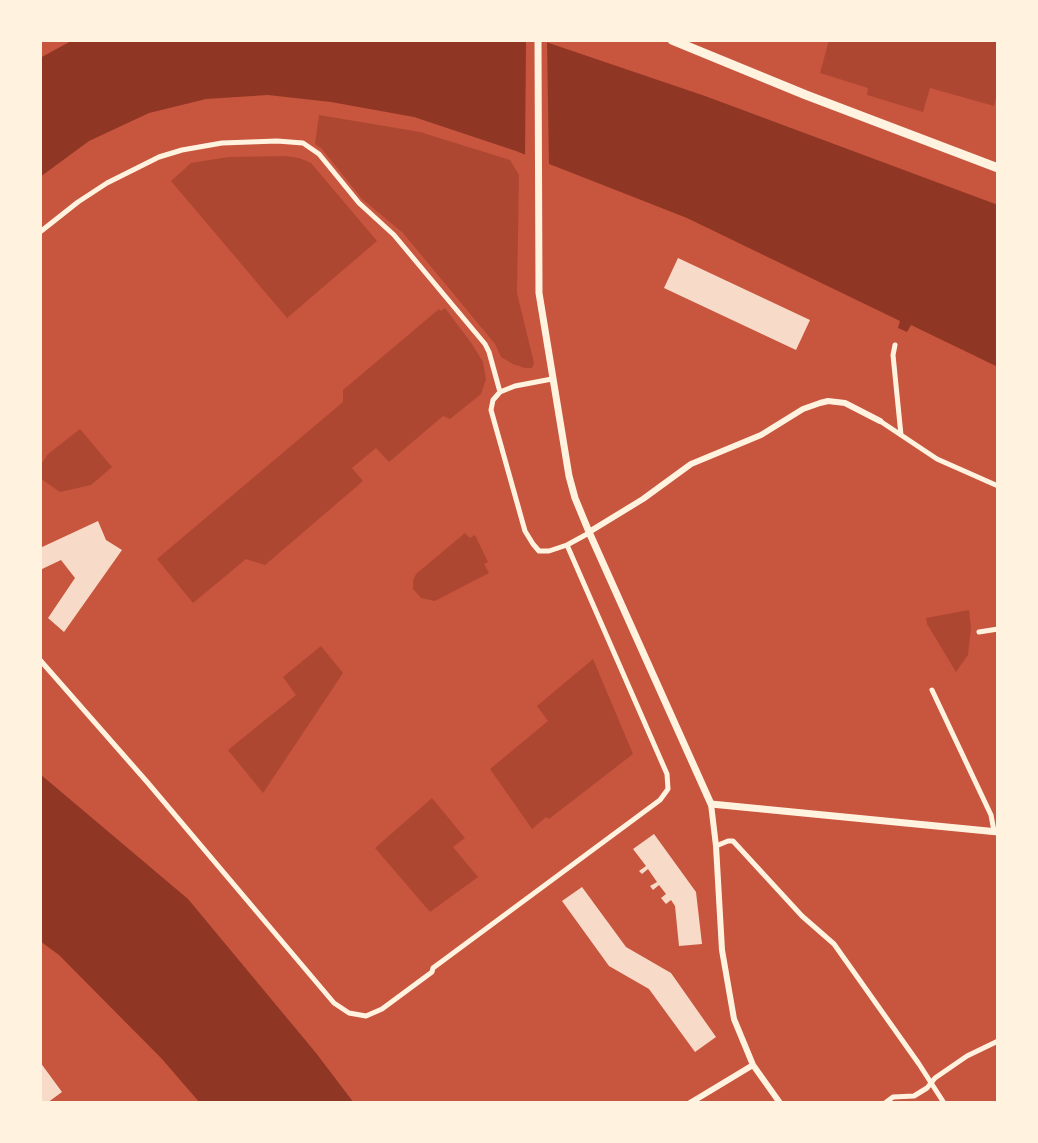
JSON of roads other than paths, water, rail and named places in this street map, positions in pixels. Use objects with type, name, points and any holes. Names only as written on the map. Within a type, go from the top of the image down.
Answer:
[{"type":"highway","points":[[672,40],[806,95],[998,166]]},
{"type":"highway","points":[[687,40],[998,166]]},
{"type":"main road","points":[[538,40],[539,293],[569,476],[589,532],[711,804],[996,832]]},
{"type":"street","points":[[40,232],[107,183],[159,157],[222,143],[303,143],[319,154],[359,203],[394,235],[485,344],[500,392]]},
{"type":"street","points":[[895,345],[893,355],[901,436]]},
{"type":"street","points":[[552,379],[500,392],[493,400],[491,410],[525,531],[539,551],[567,545],[643,499],[691,464],[761,435],[811,406],[828,401],[845,403],[880,421],[937,459],[998,486]]},
{"type":"street","points":[[40,660],[334,1003],[349,1013],[366,1016],[382,1009],[413,987],[433,968],[660,800],[668,789],[667,774],[567,545]]},
{"type":"street","points":[[979,632],[998,629]]},
{"type":"street","points":[[932,690],[991,815],[996,832]]},
{"type":"street","points":[[711,804],[722,950],[734,1019],[753,1065],[780,1103]]},
{"type":"street","points":[[716,846],[733,841],[802,916],[834,944],[944,1103]]},
{"type":"street","points":[[885,1103],[893,1097],[914,1096],[967,1056],[998,1041]]},
{"type":"street","points":[[690,1103],[753,1065]]}]
